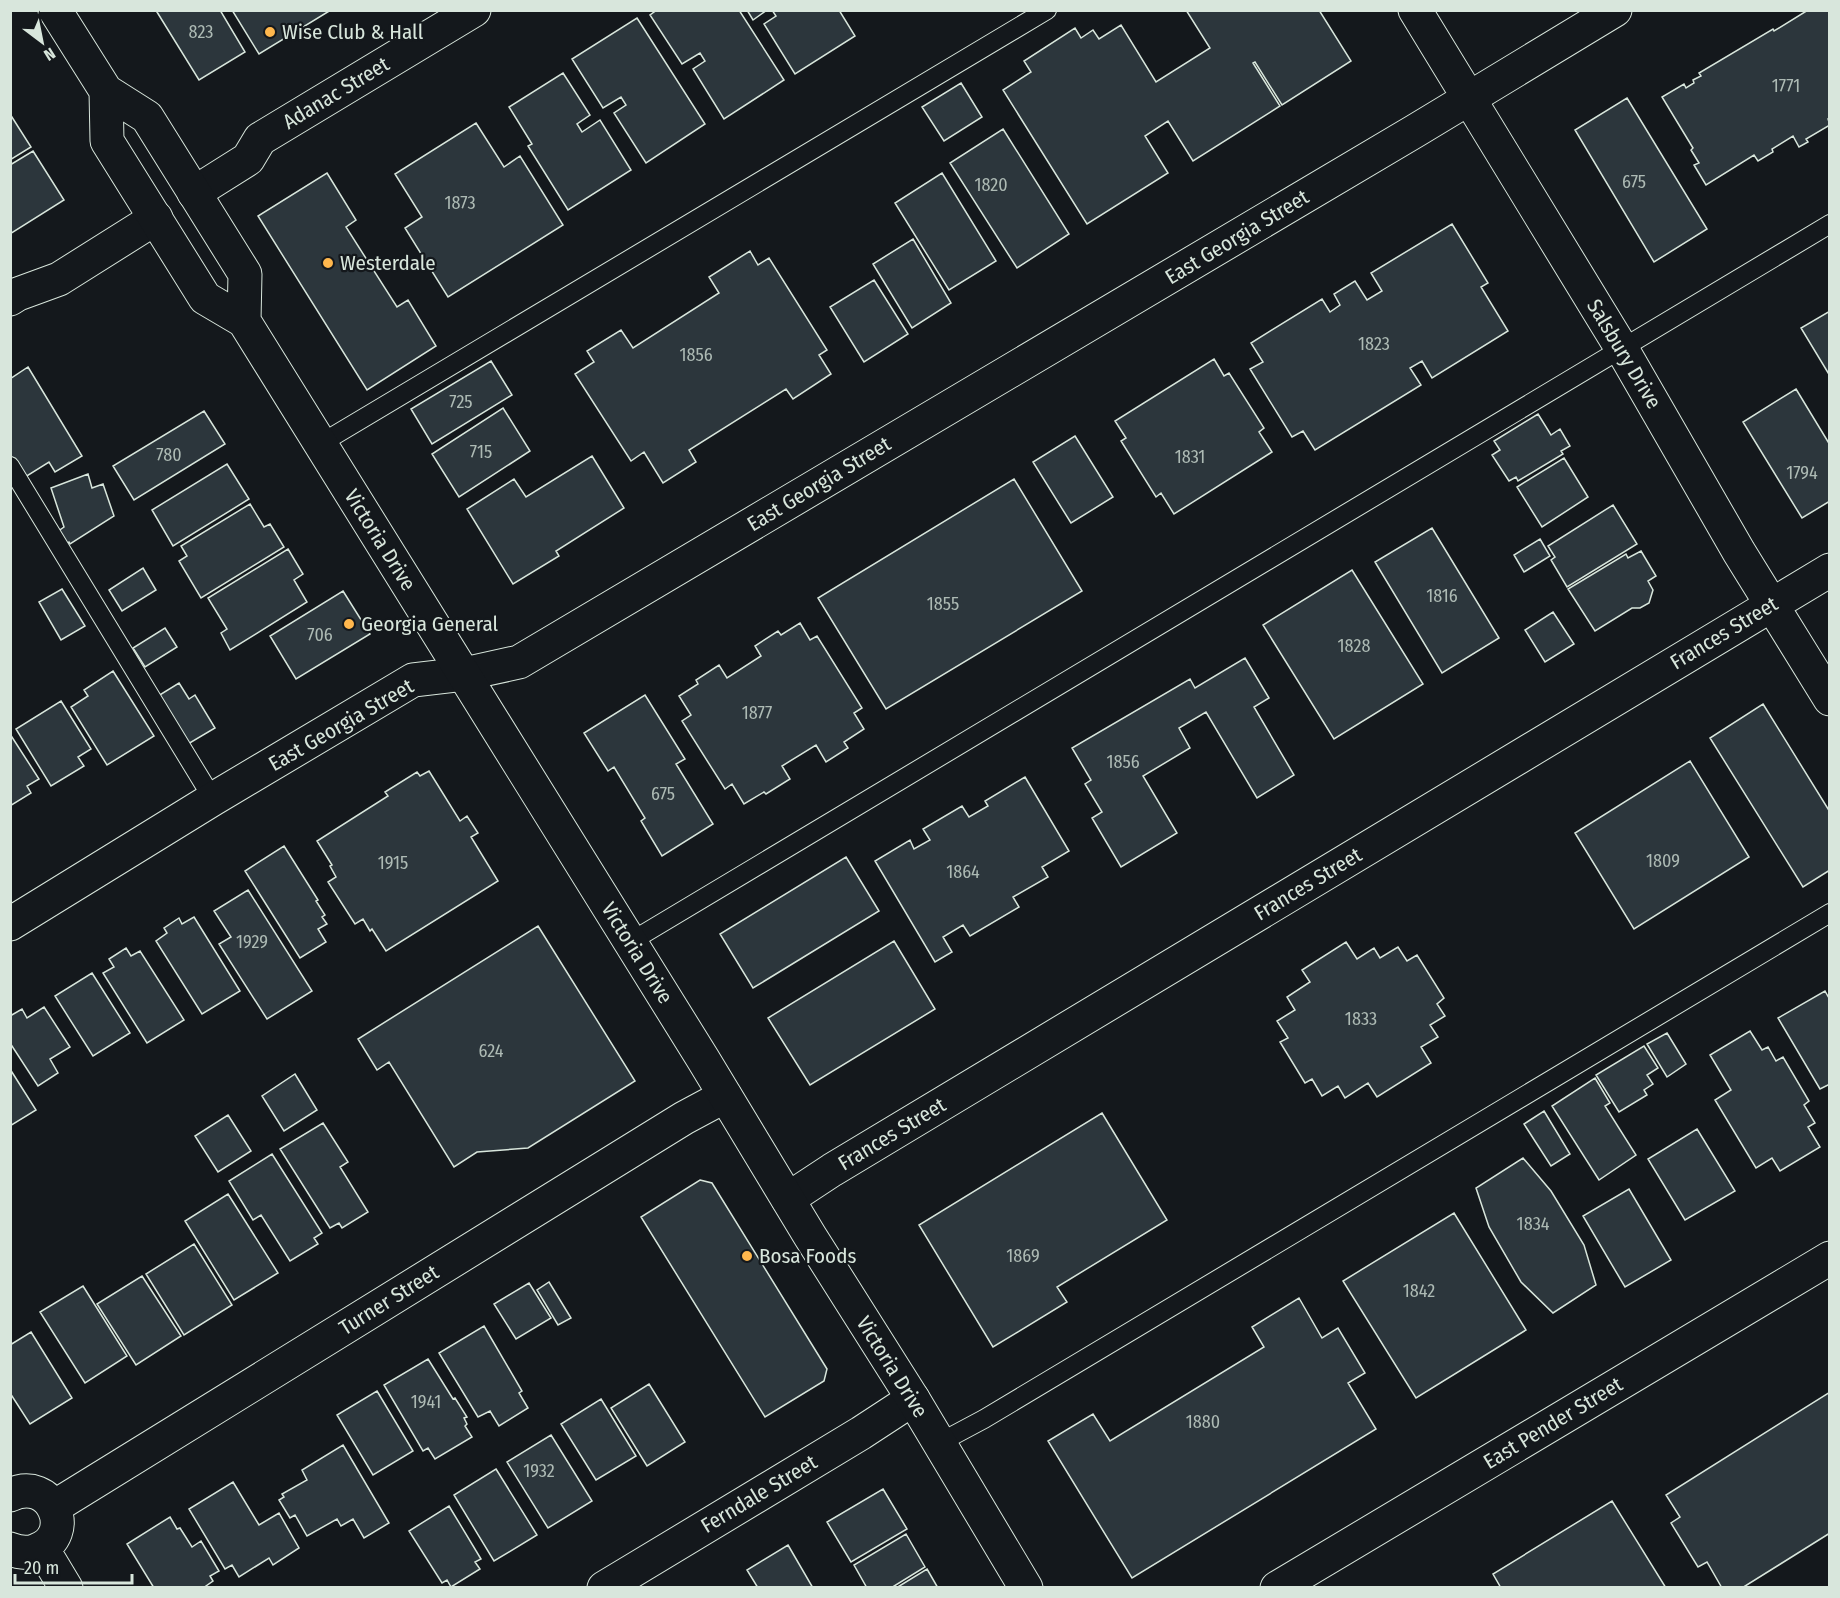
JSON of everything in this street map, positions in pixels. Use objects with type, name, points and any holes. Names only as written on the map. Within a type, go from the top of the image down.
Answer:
[{"type":"street","name":"Victoria Drive","points":[[55,10],[105,91],[147,117],[245,274],[244,321]]},
{"type":"street","name":"Adanac Street","points":[[189,184],[248,159],[260,139],[474,10]]},
{"type":"street","name":"Salsbury Drive","points":[[1415,10],[1622,350],[1830,699]]},
{"type":"street","name":"East Georgia Street","points":[[10,924],[413,680],[464,674],[519,662],[1469,99],[1615,10]]},
{"type":"street","name":"Victoria Drive","points":[[105,91],[107,141],[205,298],[244,321],[913,1399],[1026,1587]]},
{"type":"street","points":[[10,299],[59,279],[156,218]]},
{"type":"street","name":"Frances Street","points":[[788,1198],[1830,570]]},
{"type":"street","name":"Turner Street","points":[[54,1507],[684,1118],[725,1096]]},
{"type":"street","name":"East Pender Street","points":[[1277,1587],[1830,1258]]},
{"type":"street","name":"Ferndale Street","points":[[604,1587],[861,1433],[913,1399]]},
{"type":"street","points":[[10,1495],[28,1490],[39,1493],[48,1498],[57,1516],[55,1535],[42,1548],[24,1553],[10,1549]]},
{"type":"street","points":[[42,1548],[66,1587]]},
{"type":"lane","points":[[320,444],[1047,10]]},
{"type":"lane","points":[[630,942],[1830,224]]},
{"type":"lane","points":[[10,466],[213,799]]},
{"type":"lane","points":[[939,1443],[984,1419],[1830,913]]},
{"type":"building","points":[[159,10],[220,10],[245,52],[199,80],[157,12]]},
{"type":"building","name":"Wise Club & Hall","points":[[232,10],[331,10],[259,54]]},
{"type":"building","points":[[657,10],[739,10],[784,80],[724,119],[693,69],[705,61],[700,53],[682,64],[650,15]]},
{"type":"building","points":[[747,10],[767,10],[753,20]]},
{"type":"building","points":[[772,10],[839,10],[855,36],[795,74],[764,24],[776,16]]},
{"type":"building","points":[[1186,10],[1319,10],[1351,61],[1282,105],[1255,62],[1253,63],[1280,106],[1193,161],[1168,121],[1145,136],[1168,173],[1087,224],[1003,90],[1031,72],[1024,61],[1075,28],[1081,38],[1093,30],[1099,39],[1121,25],[1156,82],[1210,48]]},
{"type":"building","points":[[1808,10],[1830,10],[1830,118],[1828,119],[1830,125],[1806,139],[1808,142],[1799,147],[1793,136],[1758,161],[1754,155],[1706,185],[1694,165],[1699,163],[1691,150],[1693,148],[1662,97],[1684,84],[1686,88],[1694,83],[1693,80],[1701,76],[1699,73]]},
{"type":"building","points":[[637,18],[705,124],[646,163],[614,113],[626,105],[621,97],[603,108],[572,59]]},
{"type":"building","points":[[563,73],[590,115],[577,124],[582,132],[600,120],[631,170],[568,210],[528,146],[532,144],[509,107]]},
{"type":"building","points":[[961,83],[982,117],[944,141],[922,107]]},
{"type":"building","points":[[1627,98],[1707,229],[1654,262],[1575,130]]},
{"type":"building","points":[[10,114],[31,147],[10,160]]},
{"type":"building","points":[[476,123],[504,167],[520,156],[563,225],[448,297],[405,228],[422,217],[395,174]]},
{"type":"building","points":[[1003,129],[1069,234],[1017,268],[950,163]]},
{"type":"building","points":[[33,151],[64,200],[10,234],[10,165]]},
{"type":"building","name":"Westerdale","points":[[327,173],[356,220],[346,227],[397,307],[408,300],[436,346],[367,390],[258,216]]},
{"type":"building","points":[[942,173],[996,261],[949,290],[895,203]]},
{"type":"building","points":[[1452,224],[1488,283],[1481,287],[1508,331],[1432,378],[1422,361],[1410,368],[1421,385],[1315,450],[1303,431],[1292,437],[1250,369],[1263,362],[1251,343],[1322,299],[1330,312],[1340,305],[1334,294],[1355,281],[1367,300],[1382,291],[1371,273]]},
{"type":"building","points":[[913,239],[951,303],[912,328],[873,264]]},
{"type":"building","points":[[750,251],[758,265],[769,258],[827,350],[819,355],[831,374],[793,399],[786,389],[689,450],[696,462],[663,483],[644,452],[631,461],[575,374],[594,362],[587,351],[621,330],[633,348],[719,293],[709,277]]},
{"type":"building","points":[[874,280],[908,334],[864,362],[830,307]]},
{"type":"building","points":[[1830,311],[1830,376],[1801,328]]},
{"type":"building","points":[[1214,359],[1224,376],[1229,373],[1264,428],[1259,432],[1272,452],[1174,514],[1161,493],[1156,497],[1121,441],[1126,438],[1115,421]]},
{"type":"building","points":[[491,361],[512,395],[432,444],[411,409]]},
{"type":"building","points":[[28,367],[82,456],[55,472],[49,462],[22,479],[10,461],[10,379]]},
{"type":"building","points":[[1796,389],[1830,445],[1830,501],[1802,518],[1743,422]]},
{"type":"building","points":[[503,408],[530,451],[459,497],[432,454]]},
{"type":"building","points":[[204,411],[225,444],[134,500],[113,466]]},
{"type":"building","points":[[1538,414],[1551,435],[1560,429],[1570,446],[1561,451],[1563,454],[1518,481],[1516,477],[1509,481],[1492,455],[1500,450],[1494,441]]},
{"type":"building","points":[[1075,436],[1113,497],[1071,523],[1033,462]]},
{"type":"building","points":[[592,456],[624,508],[556,551],[559,556],[513,584],[467,509],[514,479],[526,497]]},
{"type":"building","points":[[1564,458],[1588,497],[1542,527],[1517,487]]},
{"type":"building","points":[[227,464],[249,499],[173,546],[152,510]]},
{"type":"building","points":[[88,474],[92,488],[103,484],[114,516],[70,544],[69,542],[61,547],[54,534],[64,527],[51,488]]},
{"type":"building","points":[[1014,479],[1082,591],[886,709],[818,598]]},
{"type":"building","points":[[250,504],[264,527],[270,524],[284,547],[201,598],[179,561],[187,556],[181,546]]},
{"type":"building","points":[[1613,505],[1637,544],[1567,587],[1551,560],[1555,557],[1548,546]]},
{"type":"building","points":[[1432,528],[1499,638],[1442,673],[1375,562]]},
{"type":"building","points":[[1540,539],[1550,556],[1524,572],[1514,555]]},
{"type":"building","points":[[288,549],[303,574],[294,580],[307,602],[230,650],[221,633],[227,629],[208,598]]},
{"type":"building","points":[[1641,551],[1656,576],[1648,581],[1653,590],[1649,603],[1640,608],[1632,608],[1595,631],[1568,589],[1626,554],[1628,558]]},
{"type":"building","points":[[143,568],[156,590],[122,611],[109,590]]},
{"type":"building","points":[[1352,570],[1423,684],[1334,739],[1263,625]]},
{"type":"building","points":[[62,589],[85,626],[61,640],[39,602]]},
{"type":"building","points":[[343,591],[370,634],[296,679],[270,636]]},
{"type":"building","points":[[1553,612],[1574,644],[1545,662],[1525,630]]},
{"type":"building","points":[[800,623],[810,640],[817,636],[862,708],[854,713],[864,729],[844,742],[848,748],[826,762],[816,745],[782,766],[790,779],[744,804],[732,784],[725,789],[682,721],[691,715],[679,696],[698,684],[696,680],[719,665],[727,678],[761,656],[755,646],[778,631],[781,635]]},
{"type":"building","points":[[165,628],[177,647],[145,667],[133,648]]},
{"type":"building","points":[[1245,658],[1269,698],[1254,707],[1294,775],[1257,798],[1206,712],[1179,728],[1190,748],[1143,776],[1177,833],[1121,867],[1092,818],[1102,812],[1085,784],[1091,780],[1072,748],[1190,679],[1195,688]]},
{"type":"building","points":[[113,671],[154,736],[107,765],[71,707],[88,696],[84,690]]},
{"type":"building","points":[[179,683],[189,699],[195,695],[215,728],[188,744],[158,696]]},
{"type":"building","points":[[645,695],[685,759],[676,764],[713,824],[662,856],[641,821],[645,818],[614,767],[608,771],[584,733]]},
{"type":"building","points":[[61,701],[91,749],[78,757],[84,766],[51,786],[16,729]]},
{"type":"building","points":[[1763,704],[1830,812],[1830,870],[1803,887],[1710,738]]},
{"type":"building","points":[[10,734],[39,779],[27,786],[31,793],[10,806]]},
{"type":"building","points":[[1690,761],[1749,857],[1634,929],[1575,833]]},
{"type":"building","points":[[429,771],[460,821],[467,816],[478,833],[471,837],[498,881],[386,951],[363,919],[355,924],[328,882],[336,877],[330,866],[332,865],[317,841],[388,796],[385,792],[417,772],[420,776]]},
{"type":"building","points":[[1025,777],[1069,851],[1042,867],[1048,877],[1013,897],[1019,907],[970,936],[963,925],[943,937],[952,952],[935,962],[875,861],[910,840],[914,849],[930,840],[923,829],[962,806],[969,817],[988,806],[985,801]]},
{"type":"building","points":[[284,846],[318,900],[316,901],[325,915],[322,917],[327,924],[318,929],[326,942],[300,958],[245,871]]},
{"type":"building","points":[[846,857],[879,911],[753,988],[720,934]]},
{"type":"building","points":[[248,890],[312,991],[267,1019],[219,944],[231,937],[214,911]]},
{"type":"building","points":[[194,917],[240,991],[202,1014],[156,941],[167,933],[164,928],[179,918],[182,924]]},
{"type":"building","points":[[538,926],[635,1081],[528,1148],[477,1152],[454,1167],[389,1062],[377,1070],[358,1039]]},
{"type":"building","points":[[894,941],[935,1009],[810,1085],[768,1018]]},
{"type":"building","points":[[1346,942],[1357,959],[1374,948],[1380,958],[1398,947],[1407,961],[1417,955],[1444,998],[1437,1004],[1445,1016],[1430,1025],[1438,1037],[1421,1047],[1431,1063],[1377,1097],[1368,1083],[1345,1098],[1338,1086],[1322,1096],[1312,1079],[1305,1083],[1280,1042],[1288,1038],[1277,1021],[1295,1010],[1287,997],[1310,982],[1302,970]]},
{"type":"building","points":[[126,948],[131,956],[140,951],[184,1020],[147,1043],[103,973],[114,967],[109,959]]},
{"type":"building","points":[[92,973],[130,1033],[93,1056],[55,996]]},
{"type":"building","points":[[1825,991],[1830,1000],[1830,1084],[1820,1089],[1778,1018]]},
{"type":"building","points":[[44,1007],[70,1047],[50,1059],[58,1073],[38,1086],[10,1043],[10,1016],[22,1009],[27,1018]]},
{"type":"building","points":[[1750,1031],[1762,1050],[1768,1047],[1776,1061],[1783,1057],[1809,1101],[1804,1105],[1815,1123],[1808,1127],[1820,1147],[1780,1171],[1772,1158],[1756,1168],[1715,1100],[1731,1090],[1710,1055]]},
{"type":"building","points":[[1667,1033],[1686,1064],[1667,1077],[1647,1044]]},
{"type":"building","points":[[1644,1046],[1658,1068],[1647,1075],[1653,1084],[1644,1090],[1647,1095],[1619,1112],[1596,1075]]},
{"type":"building","points":[[10,1069],[36,1110],[10,1126]]},
{"type":"building","points":[[295,1074],[317,1110],[284,1131],[262,1096]]},
{"type":"building","points":[[1595,1078],[1610,1103],[1605,1106],[1636,1155],[1599,1180],[1552,1106]]},
{"type":"building","points":[[1544,1111],[1570,1154],[1551,1166],[1524,1124]]},
{"type":"building","points":[[1102,1113],[1167,1220],[1057,1287],[1067,1302],[993,1347],[919,1225]]},
{"type":"building","points":[[228,1115],[251,1151],[218,1172],[195,1136]]},
{"type":"building","points":[[323,1123],[348,1162],[340,1167],[368,1212],[342,1228],[339,1223],[330,1228],[280,1149]]},
{"type":"building","points":[[1697,1129],[1735,1191],[1685,1220],[1648,1159]]},
{"type":"building","points":[[272,1154],[322,1233],[314,1238],[318,1244],[290,1261],[261,1215],[253,1220],[229,1181]]},
{"type":"building","points":[[1523,1158],[1551,1191],[1584,1245],[1596,1285],[1553,1313],[1521,1282],[1489,1227],[1476,1188]]},
{"type":"building","points":[[700,1180],[712,1183],[827,1369],[824,1381],[765,1417],[641,1217]]},
{"type":"building","points":[[1629,1189],[1671,1260],[1625,1287],[1583,1216]]},
{"type":"building","points":[[228,1194],[278,1273],[234,1300],[185,1221]]},
{"type":"building","points":[[1454,1213],[1526,1330],[1416,1398],[1343,1281]]},
{"type":"building","points":[[194,1244],[232,1305],[184,1335],[146,1274]]},
{"type":"building","points":[[142,1276],[181,1336],[136,1365],[97,1304]]},
{"type":"building","points":[[549,1282],[571,1318],[558,1325],[537,1290]]},
{"type":"building","points":[[529,1283],[551,1318],[516,1339],[494,1304]]},
{"type":"building","points":[[83,1286],[127,1356],[85,1383],[40,1312]]},
{"type":"building","points":[[1299,1298],[1322,1338],[1338,1328],[1365,1373],[1348,1383],[1376,1429],[1132,1578],[1048,1441],[1093,1414],[1110,1441],[1264,1347],[1252,1327]]},
{"type":"building","points":[[484,1326],[522,1391],[519,1393],[528,1408],[499,1426],[490,1411],[478,1417],[439,1353]]},
{"type":"building","points":[[31,1332],[72,1398],[30,1424],[10,1393],[10,1345]]},
{"type":"building","points":[[428,1359],[467,1417],[464,1418],[467,1424],[465,1426],[472,1437],[435,1459],[428,1448],[423,1451],[384,1385]]},
{"type":"building","points":[[649,1384],[685,1442],[647,1466],[611,1408]]},
{"type":"building","points":[[377,1391],[413,1451],[373,1475],[337,1415]]},
{"type":"building","points":[[1830,1392],[1830,1533],[1742,1588],[1722,1588],[1707,1562],[1698,1567],[1671,1523],[1680,1517],[1666,1495]]},
{"type":"building","points":[[601,1399],[636,1456],[596,1480],[561,1424]]},
{"type":"building","points":[[551,1435],[592,1501],[548,1528],[507,1462]]},
{"type":"building","points":[[343,1445],[389,1523],[364,1538],[353,1519],[341,1526],[337,1519],[307,1536],[295,1515],[290,1518],[279,1500],[284,1497],[282,1494],[307,1480],[302,1470]]},
{"type":"building","points":[[496,1469],[537,1535],[494,1561],[454,1495]]},
{"type":"building","points":[[233,1482],[259,1525],[279,1513],[299,1548],[273,1565],[269,1558],[239,1577],[232,1565],[225,1569],[189,1509]]},
{"type":"building","points":[[883,1489],[907,1529],[851,1562],[827,1522]]},
{"type":"building","points":[[1612,1501],[1666,1588],[1501,1588],[1493,1574]]},
{"type":"building","points":[[449,1506],[481,1559],[475,1562],[480,1569],[451,1587],[447,1580],[442,1583],[409,1531]]},
{"type":"building","points":[[170,1517],[192,1547],[201,1541],[219,1571],[210,1576],[213,1581],[203,1588],[154,1588],[127,1544]]},
{"type":"building","points":[[906,1534],[925,1567],[891,1588],[867,1588],[854,1565]]},
{"type":"building","points":[[788,1545],[813,1588],[758,1588],[747,1570]]},
{"type":"building","points":[[927,1569],[938,1588],[896,1588]]},
{"type":"place","name":"Wise Club & Hall","points":[[270,32]]},
{"type":"place","name":"Westerdale","points":[[328,263]]},
{"type":"place","name":"Georgia General","points":[[349,624]]},
{"type":"place","name":"Bosa Foods","points":[[747,1256]]}]
